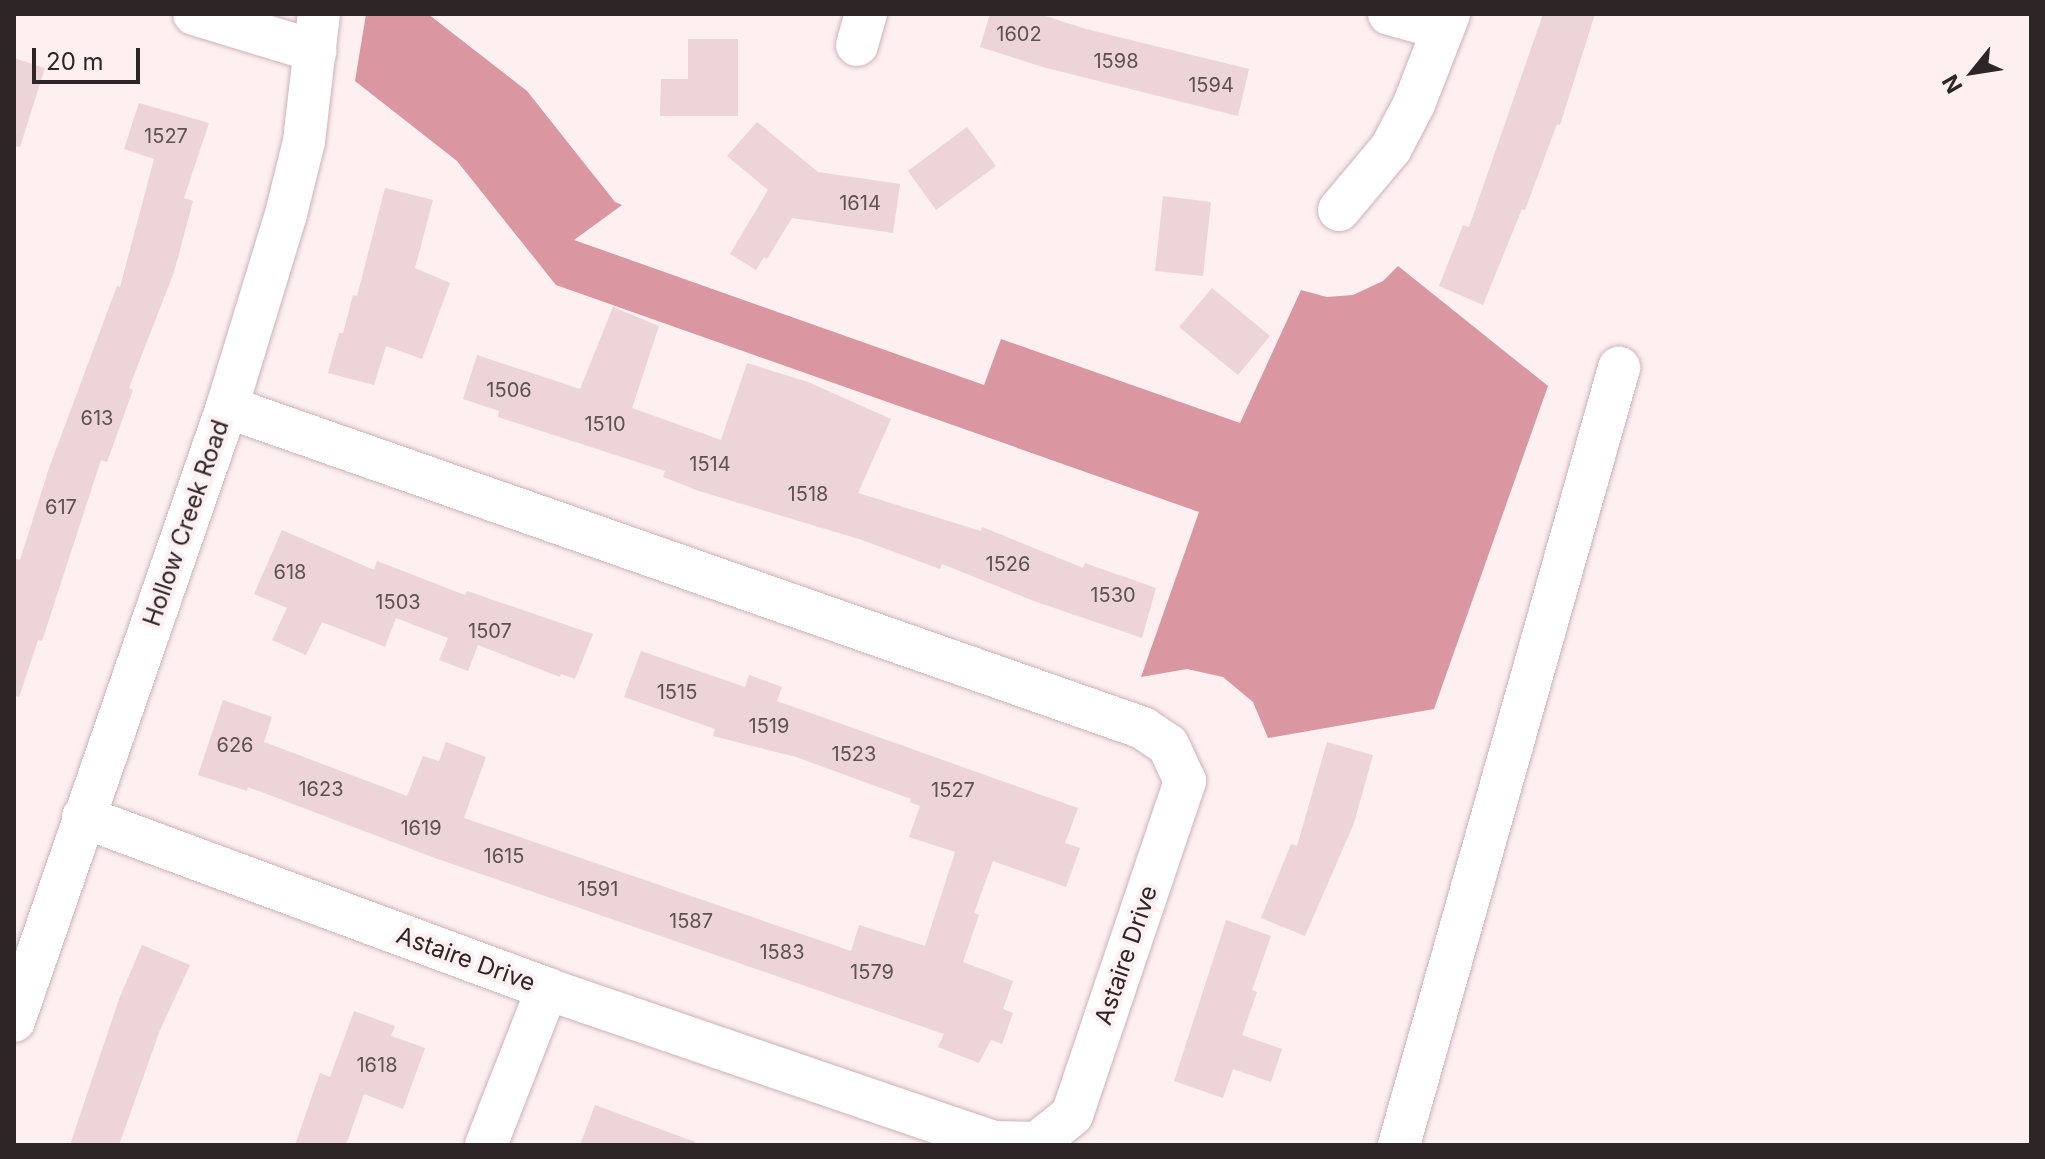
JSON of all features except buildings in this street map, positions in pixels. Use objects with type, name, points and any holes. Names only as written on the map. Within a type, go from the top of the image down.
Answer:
[{"type":"street","points":[[194,14],[317,32]]},
{"type":"street","points":[[1339,210],[1391,148],[1414,104],[1446,22],[1389,14]]},
{"type":"street","name":"Hollow Creek Road","points":[[14,1021],[227,407],[286,214],[304,141],[317,32]]},
{"type":"street","points":[[1399,1145],[1619,368]]},
{"type":"street","name":"Astaire Drive","points":[[83,817],[547,989],[993,1142],[1037,1143],[1072,1115],[1185,781],[1168,745],[1143,728],[227,407]]},
{"type":"street","points":[[486,1145],[547,989]]},
{"type":"shaded area","points":[[366,14],[428,14],[527,91],[615,202],[622,205],[574,240],[984,385],[1001,339],[1240,423],[1301,290],[1327,297],[1353,295],[1383,281],[1398,266],[1548,386],[1434,709],[1268,738],[1253,702],[1223,677],[1187,669],[1141,677],[1199,512],[556,285],[457,161],[355,81]]}]
